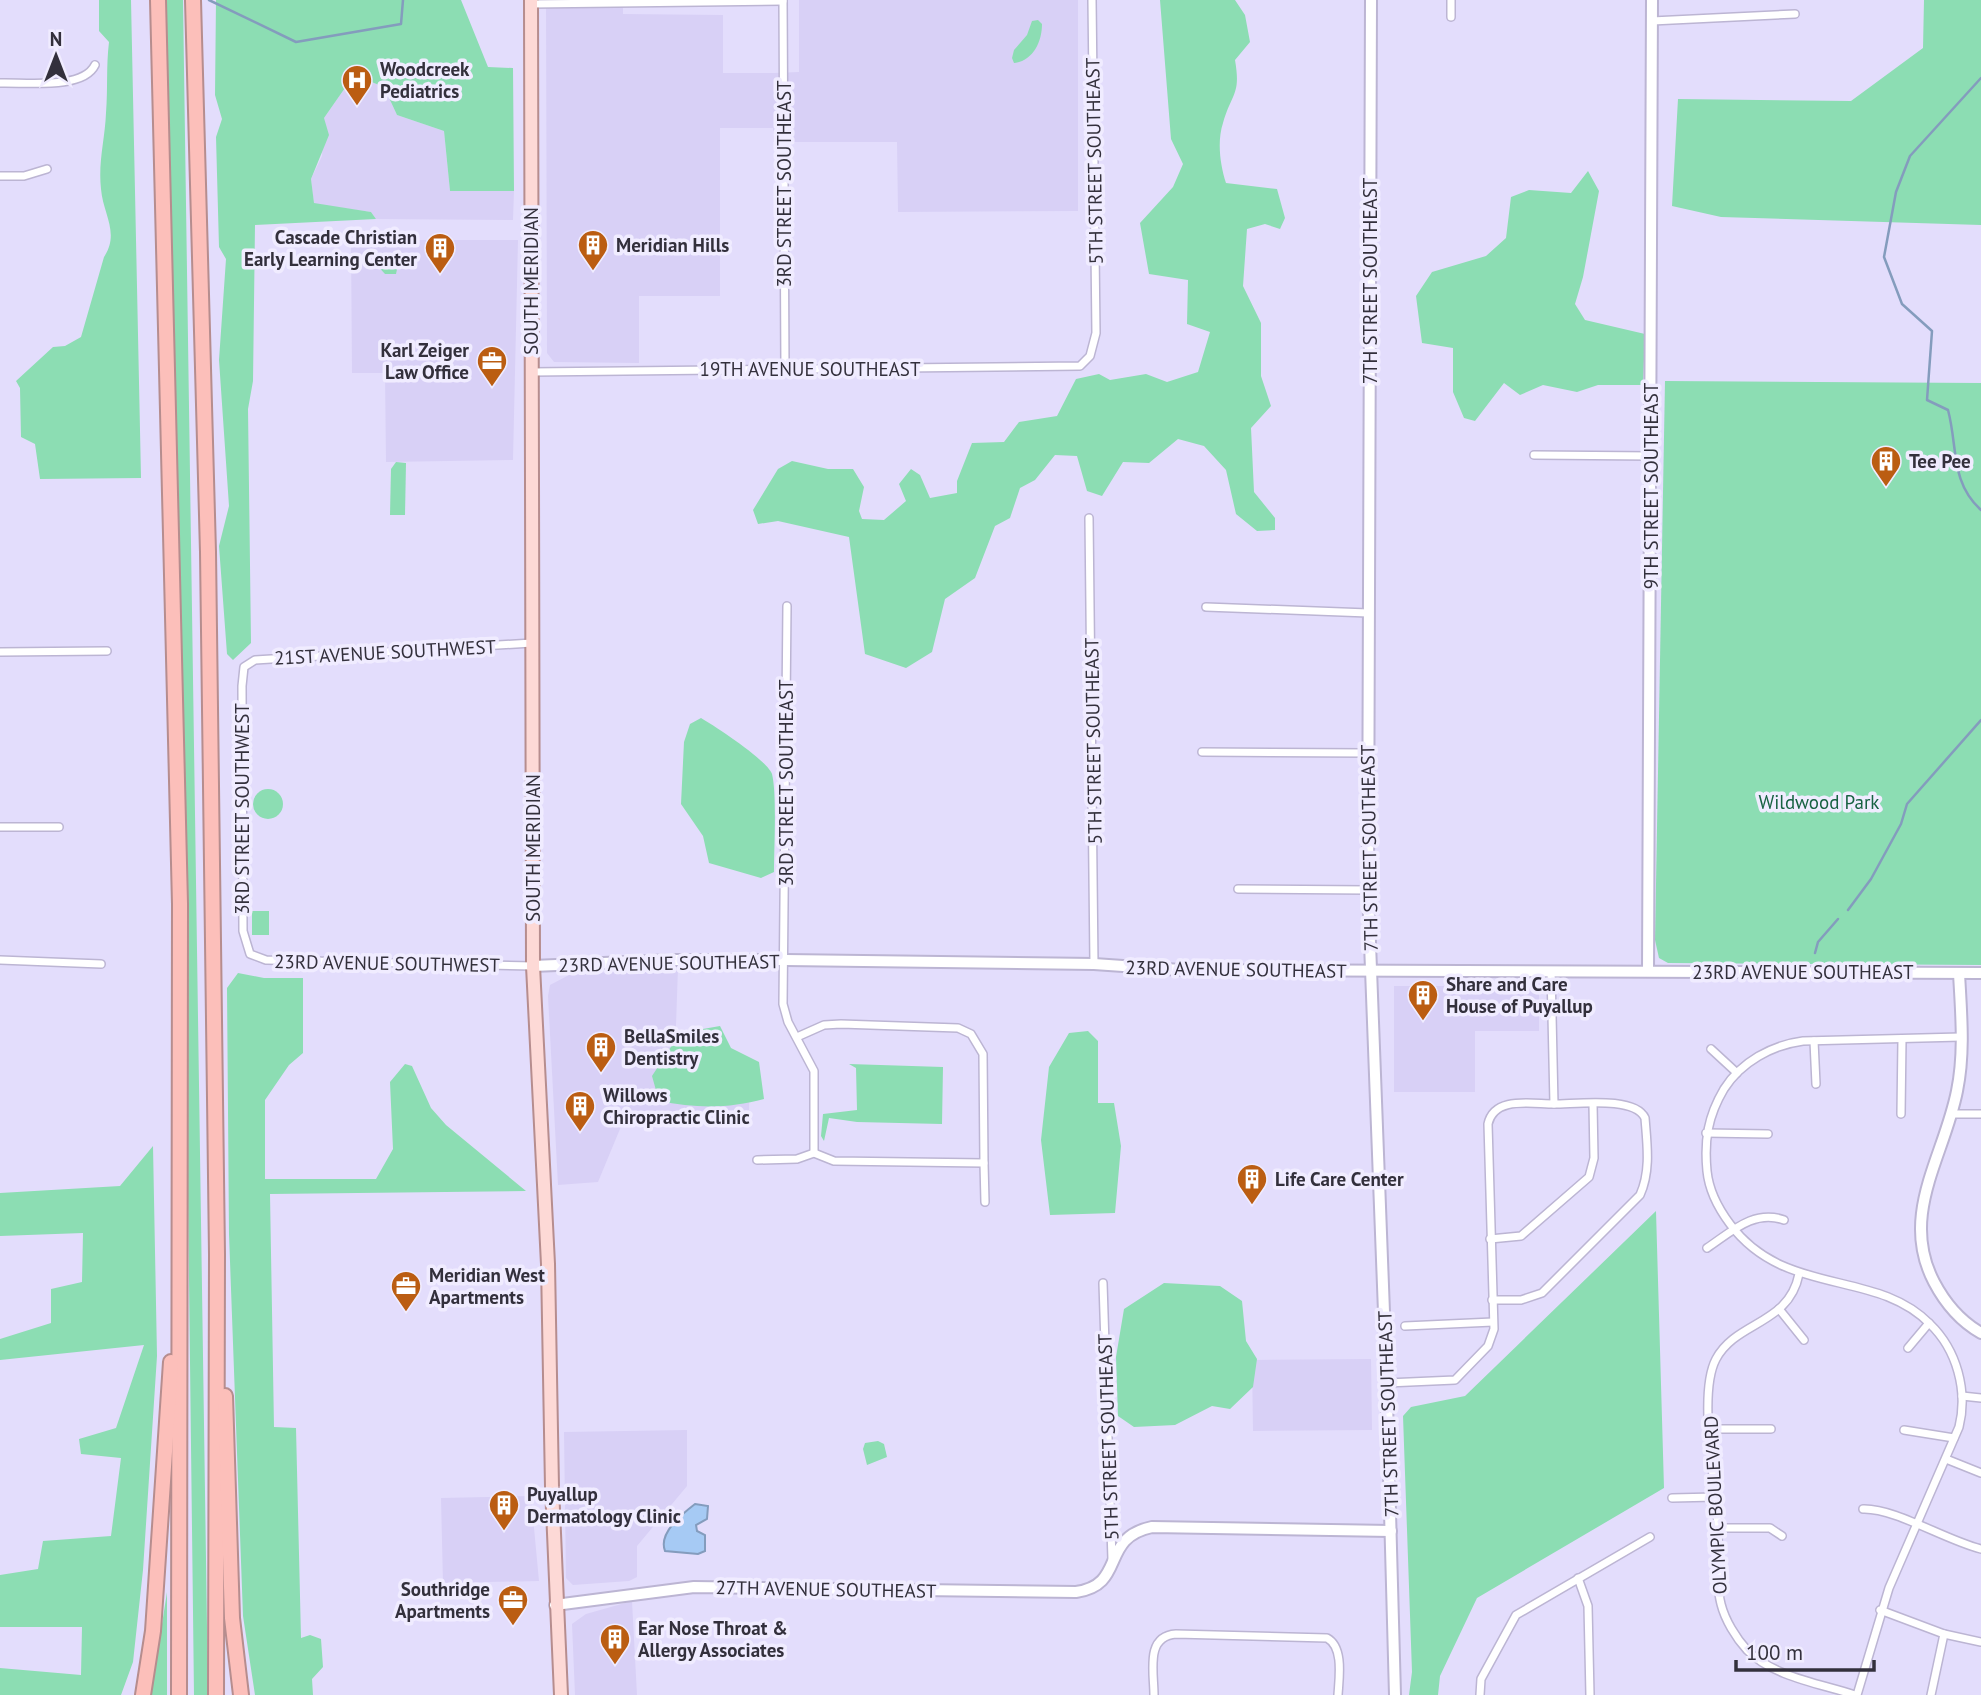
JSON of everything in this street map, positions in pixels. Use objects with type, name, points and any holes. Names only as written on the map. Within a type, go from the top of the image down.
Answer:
[{"type":"highway","points":[[157,0],[180,904],[179,1695]]},
{"type":"highway","points":[[193,0],[208,552],[217,1254],[216,1695]]},
{"type":"highway","points":[[217,1254],[228,1444],[232,1618],[241,1695]]},
{"type":"highway","points":[[143,1695],[153,1631],[180,1256]]},
{"type":"main road","name":"SOUTH MERIDIAN","points":[[531,2],[533,966],[548,1264],[555,1605],[561,1695]]},
{"type":"street","points":[[531,2],[783,0]]},
{"type":"street","name":"3RD STREET SOUTHEAST","points":[[783,0],[785,368]]},
{"type":"street","name":"5TH STREET SOUTHEAST","points":[[1086,361],[1095,342],[1096,323],[1092,0]]},
{"type":"street","name":"7TH STREET SOUTHEAST","points":[[1371,0],[1368,890],[1387,1383],[1395,1695]]},
{"type":"street","points":[[1451,0],[1451,17]]},
{"type":"street","name":"9TH STREET SOUTHEAST","points":[[1648,971],[1652,0]]},
{"type":"street","points":[[1652,21],[1795,15]]},
{"type":"street","points":[[0,83],[79,80],[92,73],[95,65]]},
{"type":"street","points":[[0,176],[24,176],[47,169]]},
{"type":"street","name":"19TH AVENUE SOUTHEAST","points":[[532,372],[1059,368],[1080,366],[1086,361]]},
{"type":"street","points":[[1534,455],[1652,456]]},
{"type":"street","name":"5TH STREET SOUTHEAST","points":[[1089,518],[1094,964]]},
{"type":"street","name":"3RD STREET SOUTHEAST","points":[[787,606],[784,1013],[814,1071],[814,1153]]},
{"type":"street","points":[[1206,607],[1368,613]]},
{"type":"street","name":"21ST AVENUE SOUTHWEST","points":[[243,671],[248,663],[263,659],[532,643]]},
{"type":"street","points":[[0,652],[107,651]]},
{"type":"street","name":"3RD STREET SOUTHWEST","points":[[243,671],[243,920],[246,947]]},
{"type":"street","points":[[1202,752],[1367,752]]},
{"type":"street","points":[[0,827],[59,827]]},
{"type":"street","points":[[1238,889],[1368,890]]},
{"type":"street","name":"23RD AVENUE SOUTHWEST","points":[[246,947],[253,956],[266,960],[533,966]]},
{"type":"street","points":[[0,960],[101,964]]},
{"type":"street","name":"23RD AVENUE SOUTHEAST","points":[[533,966],[674,960],[786,960],[1094,964],[1181,970],[1981,973]]},
{"type":"street","points":[[1551,971],[1554,1104]]},
{"type":"street","points":[[1959,973],[1959,1077],[1951,1114],[1922,1201],[1921,1240],[1930,1273],[1942,1297],[1965,1322],[1981,1333]]},
{"type":"street","points":[[797,1037],[824,1025],[841,1024],[958,1028],[971,1034],[983,1054],[985,1202]]},
{"type":"street","points":[[1856,1695],[1880,1610],[1961,1418],[1962,1396],[1952,1356],[1929,1323],[1904,1305],[1889,1298],[1799,1274],[1758,1255],[1734,1230],[1710,1188],[1706,1133],[1713,1107],[1737,1073],[1770,1050],[1792,1042],[1961,1037]]},
{"type":"street","points":[[1901,1114],[1902,1039]]},
{"type":"street","points":[[1814,1041],[1815,1084]]},
{"type":"street","points":[[1712,1049],[1737,1073]]},
{"type":"street","points":[[1387,1383],[1455,1380],[1488,1346],[1493,1322],[1492,1300],[1490,1239],[1488,1124],[1490,1113],[1499,1106],[1554,1104],[1629,1104],[1642,1111],[1645,1118],[1648,1170],[1640,1195],[1542,1293],[1521,1300],[1492,1300]]},
{"type":"street","points":[[1490,1239],[1521,1236],[1589,1177],[1594,1158],[1593,1104]]},
{"type":"street","points":[[1951,1114],[1981,1114]]},
{"type":"street","points":[[1706,1133],[1768,1134]]},
{"type":"street","points":[[757,1160],[797,1159],[814,1153],[834,1161],[984,1163]]},
{"type":"street","points":[[1707,1248],[1759,1216],[1784,1220]]},
{"type":"street","name":"OLYMPIC BOULEVARD","points":[[1799,1274],[1793,1294],[1779,1309],[1730,1343],[1716,1359],[1709,1392],[1721,1604],[1732,1628],[1747,1650],[1786,1672],[1856,1695]]},
{"type":"street","name":"5TH STREET SOUTHEAST","points":[[1097,1587],[1110,1572],[1112,1561],[1102,1283]]},
{"type":"street","points":[[1779,1309],[1804,1340]]},
{"type":"street","points":[[1405,1326],[1493,1322]]},
{"type":"street","points":[[1908,1349],[1929,1323]]},
{"type":"street","points":[[1962,1396],[1981,1398]]},
{"type":"street","points":[[1710,1429],[1771,1429]]},
{"type":"street","points":[[1904,1430],[1954,1438]]},
{"type":"street","points":[[1945,1459],[1981,1474]]},
{"type":"street","points":[[1671,1498],[1715,1497]]},
{"type":"street","points":[[1863,1508],[1880,1510],[1981,1549]]},
{"type":"street","points":[[1112,1561],[1117,1550],[1130,1535],[1152,1527],[1391,1531]]},
{"type":"street","points":[[1718,1528],[1770,1528],[1782,1536]]},
{"type":"street","points":[[1480,1695],[1481,1679],[1511,1620],[1521,1610],[1650,1537]]},
{"type":"street","points":[[1578,1578],[1588,1606],[1590,1695]]},
{"type":"street","name":"27TH AVENUE SOUTHEAST","points":[[555,1605],[639,1591],[694,1587],[1076,1592],[1097,1587]]},
{"type":"street","points":[[1880,1610],[1944,1634],[1981,1642]]},
{"type":"street","points":[[1154,1695],[1153,1659],[1157,1642],[1164,1636],[1176,1634],[1320,1637],[1333,1641],[1338,1651],[1338,1695]]},
{"type":"street","points":[[1931,1695],[1944,1634]]},
{"type":"shaded area","points":[[546,0],[623,0],[623,14],[723,15],[723,73],[774,73],[799,72],[799,0],[1078,0],[1078,211],[898,212],[897,142],[773,142],[773,128],[720,128],[720,296],[639,296],[639,363],[554,362],[547,353]]},
{"type":"shaded area","points":[[354,75],[384,87],[397,115],[444,131],[450,191],[514,191],[513,220],[376,219],[371,212],[314,204],[311,179],[322,156],[324,118]]},
{"type":"shaded area","points":[[351,240],[518,240],[513,460],[386,462],[385,373],[352,373]]},
{"type":"shaded area","points":[[678,967],[675,1055],[750,1060],[749,1110],[627,1112],[598,1182],[558,1185],[548,996],[550,985],[569,975]]},
{"type":"shaded area","points":[[1394,986],[1539,986],[1539,1031],[1475,1031],[1475,1092],[1394,1092]]},
{"type":"shaded area","points":[[1371,1359],[1372,1430],[1253,1431],[1252,1360]]},
{"type":"shaded area","points":[[687,1430],[687,1486],[637,1546],[637,1577],[629,1581],[573,1585],[566,1578],[564,1432]]},
{"type":"shaded area","points":[[531,1496],[539,1581],[443,1583],[441,1498]]},
{"type":"shaded area","points":[[632,1601],[637,1695],[575,1695],[572,1624],[586,1614]]},
{"type":"green space","points":[[99,0],[131,0],[141,478],[40,479],[35,444],[21,437],[20,388],[16,381],[53,347],[65,346],[81,337],[111,240],[100,179],[109,42],[99,31]]},
{"type":"green space","points":[[166,0],[183,0],[208,1695],[194,1695],[182,695]]},
{"type":"green space","points":[[216,0],[461,0],[488,67],[513,68],[514,191],[450,191],[444,131],[397,115],[384,87],[354,75],[324,118],[329,135],[311,179],[314,203],[371,212],[376,219],[255,225],[253,381],[248,409],[251,643],[233,660],[227,654],[219,546],[229,506],[219,360],[226,259],[219,247],[216,137],[222,119],[215,95]]},
{"type":"green space","points":[[1160,0],[1235,0],[1245,15],[1250,42],[1235,60],[1236,87],[1221,130],[1220,153],[1226,183],[1277,189],[1285,218],[1280,229],[1265,224],[1247,229],[1243,286],[1261,323],[1261,376],[1271,406],[1251,428],[1254,492],[1275,518],[1275,530],[1257,531],[1236,514],[1226,470],[1204,446],[1178,439],[1149,463],[1123,462],[1102,496],[1087,491],[1077,456],[1055,455],[1035,480],[1020,488],[1010,518],[995,526],[975,578],[945,599],[932,652],[906,668],[865,654],[849,537],[778,521],[758,524],[753,510],[778,469],[792,461],[828,469],[853,469],[864,487],[859,511],[862,519],[884,520],[906,501],[899,484],[911,469],[920,475],[930,498],[957,493],[957,481],[972,443],[1004,442],[1019,422],[1057,416],[1076,379],[1099,374],[1110,380],[1146,374],[1167,382],[1198,372],[1210,332],[1187,324],[1188,280],[1149,274],[1140,223],[1173,187],[1183,164],[1171,139]]},
{"type":"green space","points":[[1924,0],[1981,0],[1981,225],[1721,217],[1672,206],[1678,99],[1851,101],[1923,48]]},
{"type":"green space","points":[[1038,20],[1042,24],[1042,31],[1035,50],[1026,59],[1014,63],[1014,50],[1027,35],[1032,21]]},
{"type":"green space","points":[[1588,171],[1599,191],[1583,277],[1575,304],[1585,320],[1645,334],[1643,385],[1598,385],[1577,392],[1543,385],[1520,395],[1504,383],[1475,421],[1464,418],[1453,392],[1453,348],[1422,343],[1416,296],[1432,272],[1486,256],[1506,238],[1511,197],[1529,190],[1571,193]]},
{"type":"green space","points":[[395,255],[399,260],[396,274],[385,274],[376,264],[376,257]]},
{"type":"green space","name":"Wildwood Park","points":[[1665,381],[1981,383],[1981,965],[1668,963],[1659,958],[1655,940]]},
{"type":"green space","points":[[396,462],[406,463],[405,515],[390,515],[391,469]]},
{"type":"green space","points":[[701,718],[751,753],[772,774],[775,808],[774,872],[761,878],[709,863],[703,836],[681,804],[684,742],[690,724]]},
{"type":"green space","points":[[268,789],[274,790],[282,798],[282,810],[274,818],[268,819],[262,818],[254,810],[253,804],[254,798],[262,790]]},
{"type":"green space","points":[[252,911],[269,911],[269,935],[252,935]]},
{"type":"green space","points":[[238,973],[264,978],[303,978],[303,1053],[289,1065],[265,1100],[265,1179],[376,1179],[393,1149],[390,1082],[405,1064],[412,1066],[431,1108],[446,1125],[526,1191],[270,1194],[274,1427],[296,1428],[301,1638],[310,1635],[321,1639],[323,1667],[312,1679],[313,1695],[255,1695],[243,1616],[229,1234],[227,988]]},
{"type":"green space","points":[[720,1026],[731,1048],[759,1062],[764,1099],[737,1105],[712,1106],[659,1101],[652,1076],[680,1033]]},
{"type":"green space","points":[[1088,1031],[1098,1041],[1098,1103],[1114,1103],[1121,1146],[1115,1213],[1050,1215],[1041,1140],[1049,1067],[1069,1033]]},
{"type":"green space","points":[[849,1064],[943,1067],[942,1124],[857,1122],[829,1118],[824,1141],[821,1136],[823,1114],[857,1110],[856,1068]]},
{"type":"green space","points":[[153,1146],[157,1356],[143,1570],[133,1662],[121,1695],[0,1695],[0,1668],[81,1675],[82,1627],[0,1627],[0,1575],[38,1569],[43,1541],[111,1536],[121,1458],[81,1454],[79,1439],[116,1428],[144,1345],[0,1360],[0,1339],[51,1323],[51,1289],[82,1282],[83,1233],[0,1236],[0,1193],[120,1186]]},
{"type":"green space","points":[[1656,1211],[1664,1488],[1477,1598],[1440,1676],[1438,1695],[1409,1695],[1412,1672],[1403,1416],[1411,1407],[1465,1396]]},
{"type":"green space","points":[[1164,1283],[1220,1286],[1242,1301],[1246,1341],[1257,1359],[1253,1387],[1230,1409],[1212,1406],[1175,1425],[1134,1427],[1118,1416],[1116,1357],[1124,1309]]},
{"type":"green space","points":[[878,1441],[884,1444],[887,1457],[867,1465],[863,1449],[865,1443]]},
{"type":"green space","points":[[167,1592],[167,1695],[151,1695]]},
{"type":"water","points":[[695,1504],[708,1506],[707,1519],[696,1525],[697,1531],[705,1535],[705,1551],[698,1554],[665,1551],[668,1531]]},
{"type":"waterway","points":[[209,0],[296,42],[401,24],[403,0]]},
{"type":"waterway","points":[[1981,78],[1910,156],[1896,192],[1884,257],[1902,304],[1932,331],[1927,400],[1948,410],[1960,476],[1964,488],[1981,510]]},
{"type":"waterway","points":[[1848,910],[1871,879],[1901,824],[1907,804],[1981,720]]},
{"type":"waterway","points":[[1815,953],[1818,942],[1838,919]]},
{"type":"place","name":"Woodcreek Pediatrics","points":[[357,107]]},
{"type":"place","name":"Meridian Hills","points":[[593,272]]},
{"type":"place","name":"Cascade Christian Early Learning Center","points":[[440,275]]},
{"type":"place","name":"Karl Zeiger Law Office","points":[[492,388]]},
{"type":"place","name":"Tee Pee","points":[[1886,488]]},
{"type":"place","name":"Share and Care House of Puyallup","points":[[1423,1022]]},
{"type":"place","name":"BellaSmiles Dentistry","points":[[601,1074]]},
{"type":"place","name":"Willows Chiropractic Clinic","points":[[580,1133]]},
{"type":"place","name":"Life Care Center","points":[[1252,1206]]},
{"type":"place","name":"Meridian West Apartments","points":[[406,1313]]},
{"type":"place","name":"Puyallup Dermatology Clinic","points":[[504,1532]]},
{"type":"place","name":"Southridge Apartments","points":[[513,1627]]},
{"type":"place","name":"Ear Nose Throat & Allergy Associates","points":[[615,1666]]}]
